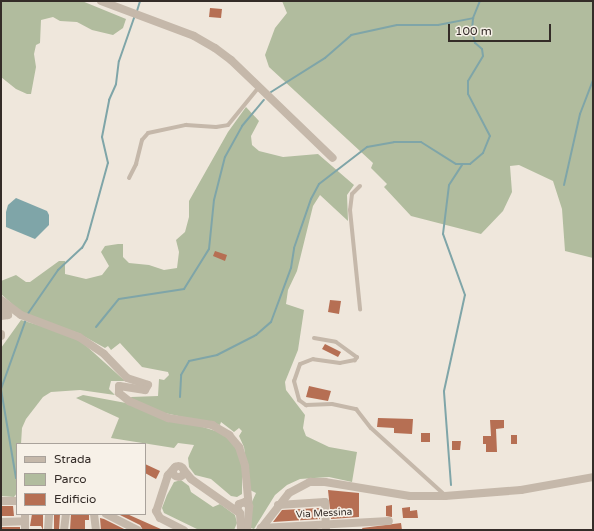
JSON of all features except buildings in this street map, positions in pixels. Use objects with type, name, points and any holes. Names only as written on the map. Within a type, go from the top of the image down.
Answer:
[{"type":"street","points":[[101,1],[200,39],[231,60],[334,158]]},
{"type":"street","points":[[1,302],[8,315],[1,316]]},
{"type":"street","points":[[1,302],[21,315],[80,337],[104,354],[127,378],[148,385],[145,390],[119,386],[119,393],[129,401],[168,418],[212,425],[229,435],[242,453],[247,490],[243,508],[241,530]]},
{"type":"street","points":[[180,473],[180,466],[175,467],[168,475],[156,507],[157,515],[184,530]]},
{"type":"street","points":[[180,473],[228,503],[243,508]]},
{"type":"street","points":[[164,486],[180,473]]},
{"type":"street","points":[[260,529],[289,493],[310,482],[324,482],[410,496],[445,496],[521,490],[593,477]]},
{"type":"street","points":[[1,501],[16,501]]},
{"type":"street","points":[[278,505],[325,502],[326,527]]},
{"type":"street","points":[[243,508],[248,530]]},
{"type":"street","points":[[48,530],[49,515]]},
{"type":"street","points":[[64,530],[66,515]]},
{"type":"street","points":[[95,515],[96,530]]},
{"type":"street","points":[[108,515],[138,530]]},
{"type":"street","points":[[1,522],[25,518],[25,530]]},
{"type":"street","points":[[118,521],[118,530]]},
{"type":"street","name":"Via Messina","points":[[260,529],[326,527],[389,521]]},
{"type":"lane","points":[[129,178],[136,164],[142,140],[148,133],[186,126],[216,127],[228,125],[259,87]]},
{"type":"lane","points":[[360,186],[352,194],[350,210],[360,309]]},
{"type":"lane","points":[[314,338],[336,342],[356,357],[355,360],[340,363],[313,359],[300,364],[294,381],[298,400],[306,405],[332,404],[356,409],[371,428],[445,496]]},
{"type":"green space","points":[[1,1],[82,1],[126,19],[123,28],[113,35],[92,30],[77,22],[60,21],[53,17],[41,20],[40,43],[36,45],[34,54],[36,67],[31,94],[27,94],[16,89],[1,77]]},
{"type":"green space","points":[[282,1],[593,1],[593,258],[565,251],[562,209],[553,181],[519,165],[510,166],[512,192],[503,211],[481,234],[411,216],[384,187],[387,184],[371,168],[373,163],[269,67],[265,55],[275,28],[287,13]]},
{"type":"green space","points":[[246,107],[259,121],[251,136],[252,145],[259,151],[283,157],[318,154],[354,185],[347,195],[348,221],[320,195],[313,206],[297,271],[288,290],[286,304],[304,310],[298,350],[285,382],[286,390],[305,415],[303,428],[306,436],[329,447],[357,452],[352,482],[329,477],[300,479],[287,485],[275,495],[254,529],[251,528],[251,504],[256,493],[250,490],[244,447],[239,436],[242,431],[239,428],[234,432],[221,422],[220,425],[160,412],[132,400],[131,397],[158,396],[159,379],[164,380],[169,375],[168,372],[142,367],[120,343],[111,350],[108,346],[105,348],[78,333],[22,313],[1,294],[1,281],[16,275],[26,282],[30,282],[59,261],[65,261],[65,274],[86,279],[102,275],[109,266],[101,252],[105,246],[118,244],[123,244],[123,257],[129,263],[149,265],[164,270],[177,268],[179,252],[176,240],[185,232],[189,217],[189,201],[228,132]]},
{"type":"green space","points":[[21,320],[65,333],[83,343],[125,381],[111,381],[109,389],[115,395],[80,390],[51,392],[43,397],[26,419],[22,428],[21,443],[16,443],[16,494],[14,497],[1,496],[1,348]]},
{"type":"green space","points":[[83,395],[126,403],[222,433],[235,446],[242,464],[242,494],[237,497],[231,496],[211,479],[195,475],[189,467],[188,458],[194,445],[178,443],[174,448],[111,438],[119,418],[76,398]]},
{"type":"green space","points":[[181,480],[189,486],[191,492],[213,507],[220,504],[235,515],[237,523],[234,530],[199,530],[164,513],[162,508],[167,495],[174,482]]},
{"type":"water","points":[[16,198],[47,211],[49,215],[49,225],[35,239],[6,227],[6,212],[8,205]]},
{"type":"waterway","points":[[137,11],[140,1]]},
{"type":"waterway","points":[[180,397],[181,375],[189,361],[217,355],[256,335],[271,322],[291,268],[294,248],[311,199],[319,184],[367,147],[394,142],[421,142],[456,164],[470,164],[483,153],[490,136],[468,94],[468,81],[483,56],[482,49],[475,43],[472,30],[473,18],[480,1]]},
{"type":"waterway","points":[[27,315],[58,270],[82,248],[87,239],[108,163],[102,137],[109,100],[116,84],[119,61],[135,15]]},
{"type":"waterway","points":[[271,92],[325,58],[351,35],[397,25],[438,25],[473,18]]},
{"type":"waterway","points":[[564,185],[580,114],[593,80]]},
{"type":"waterway","points":[[96,327],[119,299],[184,289],[209,249],[214,200],[225,157],[242,126],[264,100]]},
{"type":"waterway","points":[[451,485],[444,391],[465,295],[443,234],[449,185],[462,165]]},
{"type":"waterway","points":[[16,478],[1,389],[26,319]]}]
